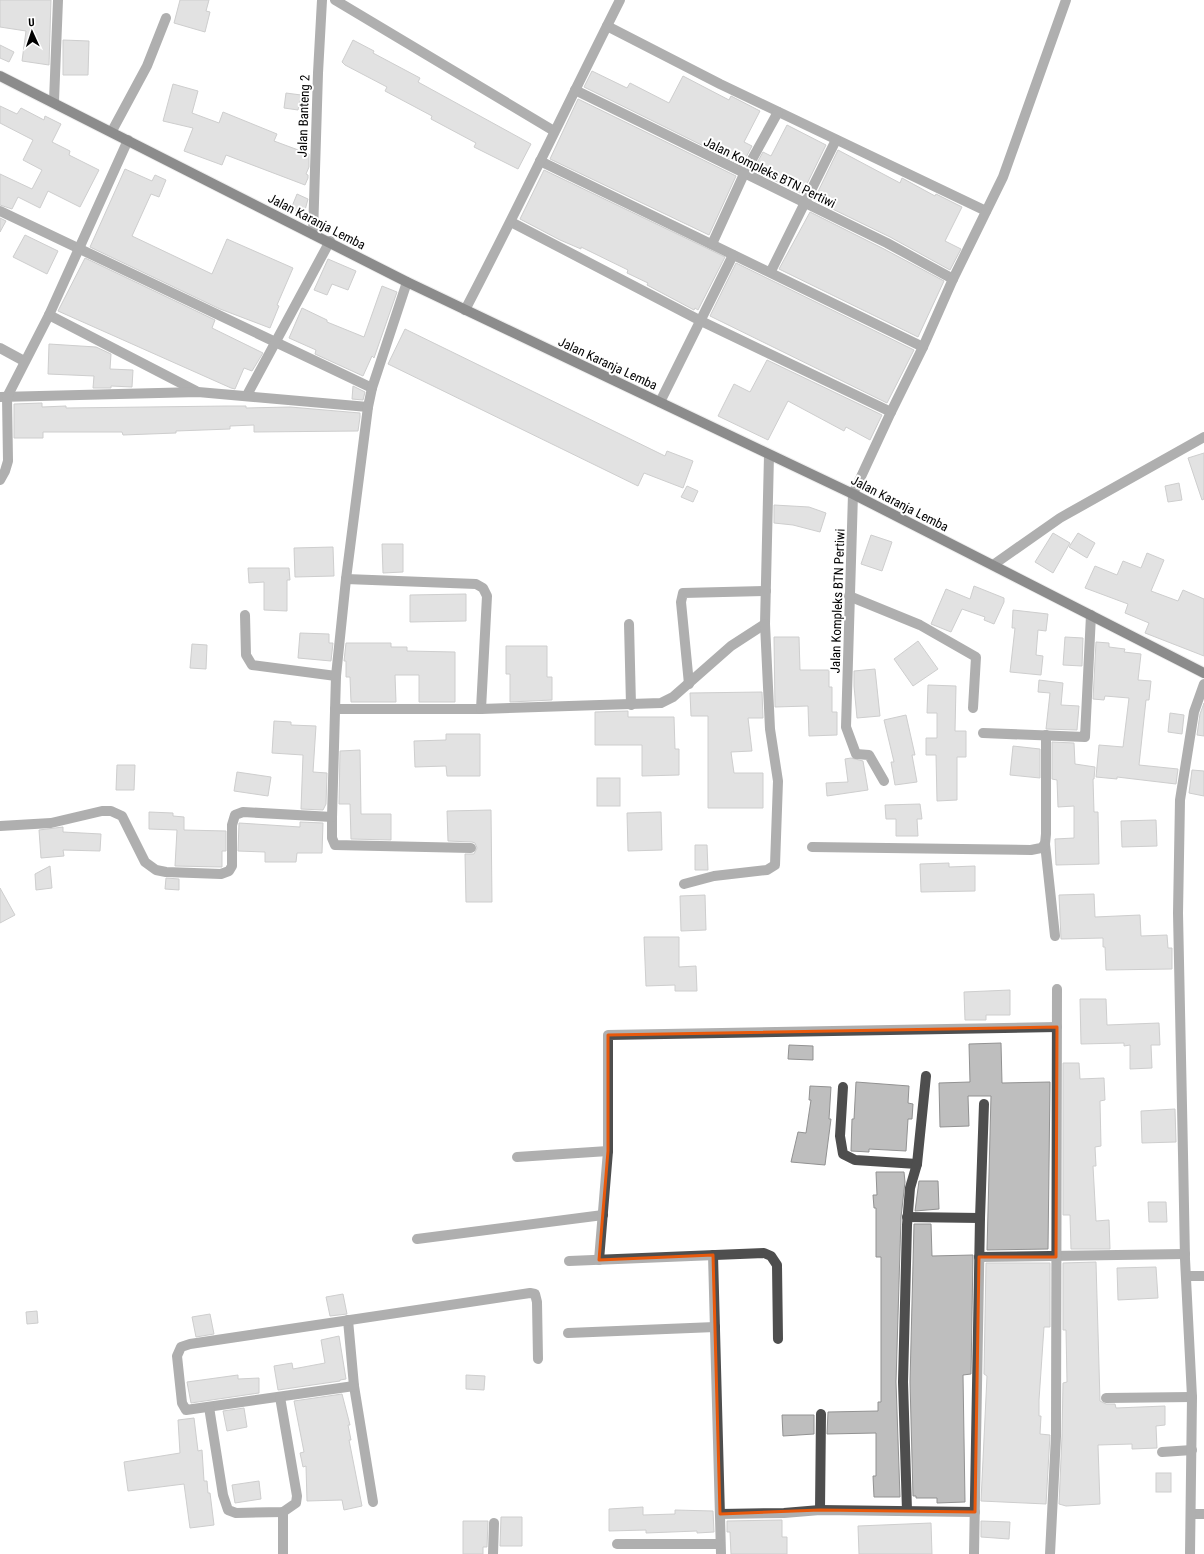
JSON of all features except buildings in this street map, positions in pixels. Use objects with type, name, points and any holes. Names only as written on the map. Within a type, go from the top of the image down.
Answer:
[{"type":"main road","name":"Jalan Karanja Lemba","points":[[0,76],[54,101],[313,234],[330,241],[407,282],[853,494],[1204,673]]},
{"type":"street","points":[[54,101],[58,0]]},
{"type":"street","name":"Jalan Banteng 2","points":[[313,234],[322,0]]},
{"type":"street","points":[[335,0],[554,131]]},
{"type":"street","points":[[466,310],[620,0]]},
{"type":"street","name":"Jalan Kompleks BTN Pertiwi","points":[[884,781],[869,754],[856,754],[846,727],[853,494],[923,347],[953,279],[1003,178],[1066,0]]},
{"type":"street","points":[[112,132],[147,66],[166,18]]},
{"type":"street","points":[[607,26],[778,112],[986,210]]},
{"type":"street","name":"Jalan Kompleks BTN Pertiwi","points":[[575,90],[887,243],[953,279]]},
{"type":"street","points":[[712,244],[744,174],[778,112]]},
{"type":"street","points":[[0,480],[8,461],[4,397],[49,315],[128,140]]},
{"type":"street","points":[[771,271],[836,140]]},
{"type":"street","points":[[540,161],[733,255],[771,271],[923,347]]},
{"type":"street","points":[[0,211],[372,388]]},
{"type":"street","points":[[511,222],[701,321],[891,412]]},
{"type":"street","points":[[247,395],[330,241]]},
{"type":"street","points":[[660,402],[733,255]]},
{"type":"street","points":[[407,282],[372,388],[368,407],[346,579],[336,676],[332,838],[335,845],[470,848]]},
{"type":"street","points":[[49,315],[198,392]]},
{"type":"street","points":[[0,348],[24,361]]},
{"type":"street","points":[[4,397],[198,392],[247,395],[368,407]]},
{"type":"street","points":[[993,565],[1060,518],[1204,437]]},
{"type":"street","points":[[684,884],[714,876],[767,870],[774,865],[778,781],[770,729],[765,624],[769,455]]},
{"type":"street","points":[[346,579],[476,584],[483,588],[487,596],[481,709]]},
{"type":"street","points":[[689,684],[681,602],[684,593],[766,591]]},
{"type":"street","points":[[849,596],[920,625],[976,657],[973,708]]},
{"type":"street","points":[[245,615],[246,655],[252,665],[336,676]]},
{"type":"street","points":[[983,733],[1082,737],[1086,735],[1091,615]]},
{"type":"street","points":[[629,624],[631,705]]},
{"type":"street","points":[[334,709],[481,709],[662,703],[673,697],[689,684],[731,646],[765,624]]},
{"type":"street","points":[[1190,1554],[1192,1397],[1185,1254],[1178,912],[1180,800],[1194,712],[1204,684]]},
{"type":"street","points":[[1046,735],[1045,844],[1055,936]]},
{"type":"street","points":[[0,826],[51,823],[102,811],[111,811],[122,816],[145,862],[156,870],[166,872],[221,874],[229,871],[232,866],[232,825],[235,815],[243,812],[332,817]]},
{"type":"street","points":[[812,848],[1031,850],[1041,848],[1045,844]]},
{"type":"street","points":[[1050,1554],[1056,1436],[1057,990]]},
{"type":"street","points":[[599,1260],[608,1151],[608,1035],[1057,1027]]},
{"type":"street","points":[[907,1511],[903,1382],[907,1217],[910,1188],[917,1164],[926,1076]]},
{"type":"street","points":[[843,1087],[840,1136],[843,1154],[856,1160],[917,1164]]},
{"type":"street","points":[[974,1554],[979,1257],[984,1104]]},
{"type":"street","points":[[517,1158],[608,1151]]},
{"type":"street","points":[[417,1239],[603,1215]]},
{"type":"street","points":[[907,1217],[980,1218]]},
{"type":"street","points":[[569,1261],[764,1253],[774,1260],[777,1265],[778,1339]]},
{"type":"street","points":[[979,1257],[1185,1254]]},
{"type":"street","points":[[617,1544],[720,1549],[713,1255]]},
{"type":"street","points":[[1186,1276],[1204,1276]]},
{"type":"street","points":[[354,1386],[186,1410],[183,1407],[177,1356],[181,1347],[190,1344],[533,1293],[537,1302],[538,1359]]},
{"type":"street","points":[[348,1320],[354,1386],[373,1502]]},
{"type":"street","points":[[568,1333],[715,1327]]},
{"type":"street","points":[[209,1407],[223,1499],[228,1510],[236,1513],[283,1512],[296,1503],[297,1496],[280,1397]]},
{"type":"street","points":[[1106,1398],[1192,1397]]},
{"type":"street","points":[[820,1510],[821,1414]]},
{"type":"street","points":[[1162,1452],[1192,1450]]},
{"type":"street","points":[[720,1514],[784,1513],[820,1510],[975,1512]]},
{"type":"street","points":[[283,1512],[283,1554]]},
{"type":"street","points":[[1191,1514],[1204,1514]]},
{"type":"street","points":[[493,1554],[494,1523]]},
{"type":"highlighted area","points":[[1057,1027],[1056,1257],[979,1257],[975,1512],[820,1510],[720,1514],[713,1255],[599,1260],[608,1151],[608,1035]]}]
